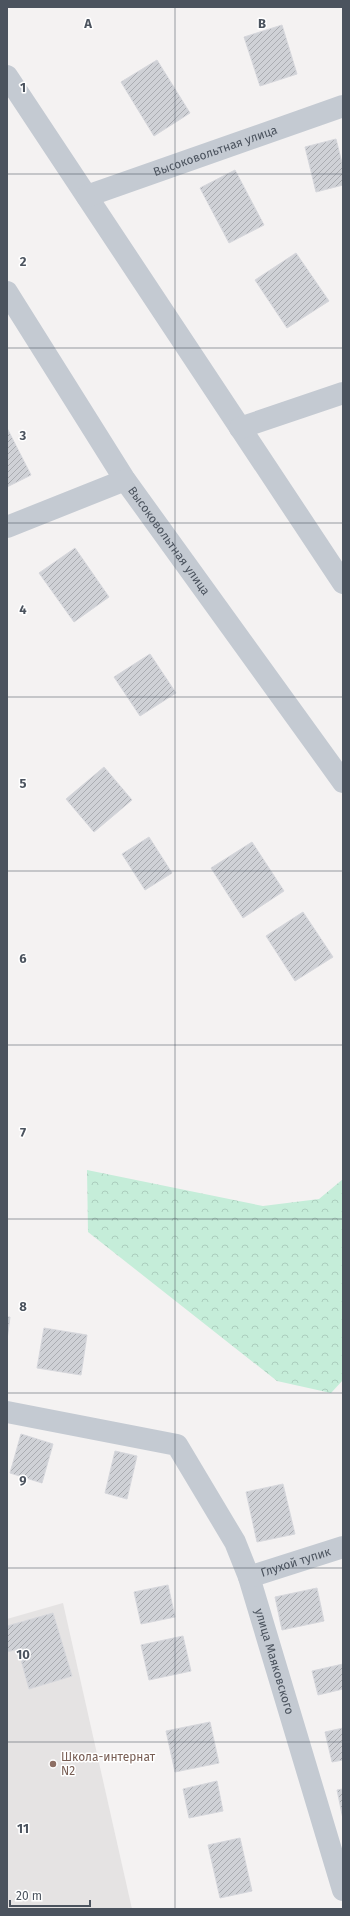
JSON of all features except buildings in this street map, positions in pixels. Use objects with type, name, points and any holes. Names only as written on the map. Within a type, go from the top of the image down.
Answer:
[{"type":"street","points":[[7,76],[343,583]]},
{"type":"street","name":"Высоковольтная улица","points":[[87,196],[343,106]]},
{"type":"street","name":"Высоковольтная улица","points":[[7,292],[125,480],[343,782]]},
{"type":"street","points":[[240,428],[343,393]]},
{"type":"street","points":[[7,527],[125,480]]},
{"type":"street","name":"улица Маяковского","points":[[7,1412],[177,1445],[235,1542],[248,1577],[343,1890]]},
{"type":"street","name":"Глухой тупик","points":[[248,1577],[343,1547]]},
{"type":"shaded area","name":"Школа-интернат N2","points":[[63,1603],[132,1909],[7,1909],[7,1619]]},
{"type":"green space","points":[[87,1170],[263,1206],[319,1199],[343,1179],[343,1380],[331,1393],[277,1381],[88,1232]]},
{"type":"place","name":"Школа-интернат N2","points":[[53,1764]]}]
